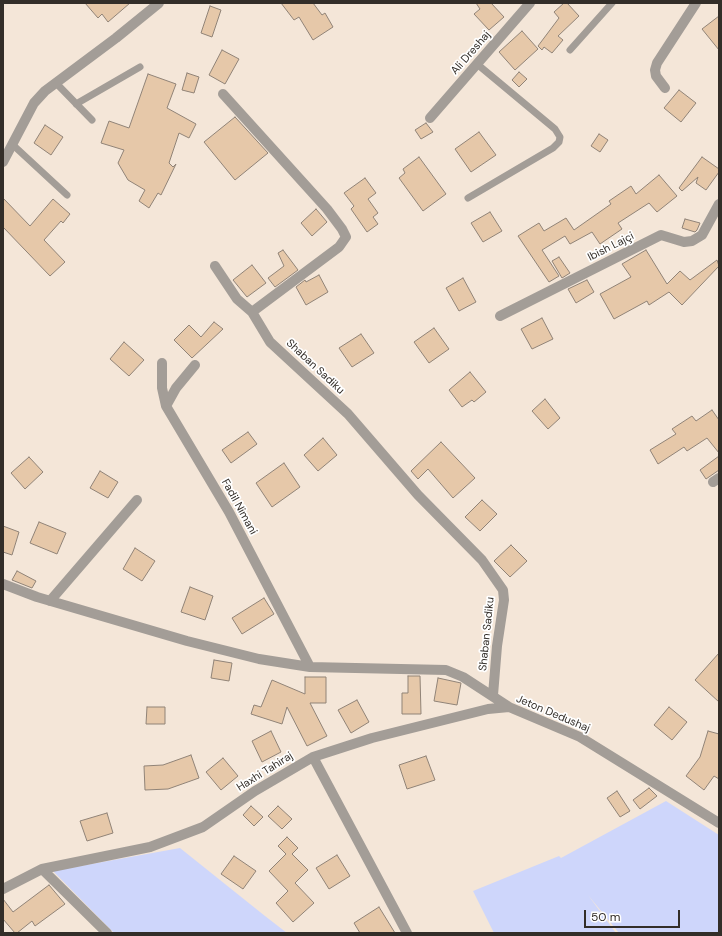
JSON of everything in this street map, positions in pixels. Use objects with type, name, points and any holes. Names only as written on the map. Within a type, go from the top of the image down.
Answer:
[{"type":"street","points":[[3,162],[34,104],[45,91],[159,3]]},
{"type":"street","name":"Ali Dreshaj","points":[[430,118],[530,3]]},
{"type":"street","points":[[665,88],[656,76],[655,70],[657,63],[696,3]]},
{"type":"street","points":[[223,94],[327,209],[346,237],[339,247],[252,312]]},
{"type":"street","name":"Ibish Lajçi","points":[[500,316],[661,235],[684,242],[692,241],[702,236],[719,204]]},
{"type":"street","name":"Shaban Sadiku","points":[[215,266],[237,298],[252,312],[270,342],[348,414],[418,495],[482,560],[503,590],[504,600],[496,646],[493,695]]},
{"type":"street","name":"Fadil Nimani","points":[[162,363],[162,388],[166,406],[229,512],[310,667]]},
{"type":"street","points":[[166,406],[176,388],[195,365]]},
{"type":"street","points":[[50,601],[137,500]]},
{"type":"street","points":[[3,584],[50,601],[187,641],[259,659],[310,667],[446,670],[463,677],[493,695],[509,707]]},
{"type":"street","name":"Jeton Dedushaj","points":[[313,757],[372,738],[488,709],[509,707],[580,737],[719,823]]},
{"type":"street","points":[[313,757],[407,933]]},
{"type":"street","name":"Haxhi Tahiraj","points":[[3,889],[42,869],[150,847],[203,827],[255,791],[313,757]]},
{"type":"street","points":[[42,869],[107,933]]},
{"type":"lane","points":[[570,50],[612,3]]},
{"type":"lane","points":[[468,198],[553,148],[559,142],[560,136],[555,130],[477,64]]},
{"type":"lane","points":[[76,104],[140,67]]},
{"type":"lane","points":[[56,83],[92,120]]},
{"type":"lane","points":[[13,145],[67,195]]},
{"type":"shaded area","points":[[666,801],[719,835],[719,933],[619,933],[588,895],[616,933],[494,933],[473,891],[559,856],[561,858]]},
{"type":"shaded area","points":[[180,848],[287,933],[114,933],[53,871]]},
{"type":"building","points":[[85,3],[130,3],[108,22],[102,14],[98,18]]},
{"type":"building","points":[[281,3],[313,3],[322,15],[325,13],[333,27],[313,40],[299,17],[294,20]]},
{"type":"building","points":[[476,3],[491,3],[504,17],[489,30],[474,14],[480,9]]},
{"type":"building","points":[[564,3],[567,3],[579,16],[558,36],[563,40],[552,53],[544,47],[542,50],[538,46],[559,18],[554,12]]},
{"type":"building","points":[[210,6],[221,10],[212,37],[201,33]]},
{"type":"building","points":[[719,16],[719,50],[702,29]]},
{"type":"building","points":[[522,31],[538,49],[515,70],[499,52]]},
{"type":"building","points":[[222,50],[239,59],[225,84],[209,75]]},
{"type":"building","points":[[519,72],[527,79],[519,87],[512,80]]},
{"type":"building","points":[[187,73],[199,77],[194,93],[182,90]]},
{"type":"building","points":[[148,74],[176,84],[167,108],[196,124],[189,138],[179,133],[169,163],[173,167],[176,164],[161,195],[158,193],[149,208],[139,201],[145,190],[128,180],[118,163],[124,150],[101,143],[109,121],[129,128]]},
{"type":"building","points":[[679,90],[696,103],[681,122],[664,108]]},
{"type":"building","points":[[235,117],[268,153],[235,180],[204,142]]},
{"type":"building","points":[[426,123],[433,132],[421,139],[415,130]]},
{"type":"building","points":[[45,125],[63,137],[51,155],[34,143]]},
{"type":"building","points":[[479,132],[496,155],[471,172],[455,149]]},
{"type":"building","points":[[599,134],[608,140],[600,152],[591,146]]},
{"type":"building","points":[[419,157],[446,194],[423,211],[399,178],[405,173],[403,169]]},
{"type":"building","points":[[702,157],[719,169],[719,172],[706,190],[696,183],[698,177],[682,191],[679,188]]},
{"type":"building","points":[[659,175],[677,196],[657,212],[649,203],[618,223],[622,229],[600,244],[592,232],[570,244],[565,236],[542,250],[559,276],[549,282],[518,236],[539,223],[544,231],[566,218],[574,230],[611,204],[609,201],[631,186],[636,194]]},
{"type":"building","points":[[365,178],[376,193],[368,199],[378,213],[373,217],[378,224],[367,232],[351,209],[354,206],[344,193]]},
{"type":"building","points":[[3,198],[30,226],[53,199],[70,214],[63,223],[61,221],[44,240],[65,262],[50,276],[3,227]]},
{"type":"building","points":[[316,209],[327,222],[312,236],[301,223]]},
{"type":"building","points":[[490,212],[502,231],[483,242],[471,223]]},
{"type":"building","points":[[685,219],[700,223],[695,232],[682,228]]},
{"type":"building","points":[[283,250],[298,270],[275,287],[268,278],[284,266],[278,253]]},
{"type":"building","points":[[646,250],[667,284],[680,271],[690,280],[717,260],[719,266],[682,305],[669,292],[649,305],[647,301],[614,319],[600,294],[631,277],[622,264]]},
{"type":"building","points":[[559,257],[570,273],[562,278],[552,261]]},
{"type":"building","points":[[252,265],[266,283],[247,297],[233,280]]},
{"type":"building","points":[[319,275],[328,292],[306,305],[296,287],[305,280],[306,282]]},
{"type":"building","points":[[463,278],[476,302],[459,311],[446,288]]},
{"type":"building","points":[[587,280],[594,292],[576,303],[568,289]]},
{"type":"building","points":[[542,318],[553,339],[532,349],[521,329]]},
{"type":"building","points":[[214,322],[223,329],[192,358],[174,340],[189,325],[201,337]]},
{"type":"building","points":[[434,328],[449,349],[429,363],[414,342]]},
{"type":"building","points":[[361,334],[374,353],[352,367],[339,348]]},
{"type":"building","points":[[124,342],[144,360],[129,376],[110,359]]},
{"type":"building","points":[[470,372],[486,392],[474,402],[472,400],[462,407],[449,390]]},
{"type":"building","points":[[545,399],[560,418],[548,429],[532,411]]},
{"type":"building","points":[[712,410],[719,420],[719,453],[707,438],[687,451],[684,447],[658,464],[650,450],[676,434],[672,429],[692,416],[696,421]]},
{"type":"building","points":[[248,432],[257,444],[231,463],[222,450]]},
{"type":"building","points":[[323,438],[337,455],[318,471],[304,455]]},
{"type":"building","points":[[441,442],[475,478],[453,498],[428,469],[418,479],[411,471]]},
{"type":"building","points":[[719,456],[719,470],[706,479],[700,470]]},
{"type":"building","points":[[29,457],[43,472],[25,489],[11,473]]},
{"type":"building","points":[[284,463],[300,487],[272,507],[256,483]]},
{"type":"building","points":[[100,471],[118,482],[108,498],[90,488]]},
{"type":"building","points":[[482,500],[497,514],[480,531],[465,517]]},
{"type":"building","points":[[39,522],[66,533],[57,554],[30,543]]},
{"type":"building","points":[[3,526],[19,532],[12,555],[3,552]]},
{"type":"building","points":[[511,545],[527,561],[510,577],[494,561]]},
{"type":"building","points":[[135,548],[155,561],[142,581],[123,569]]},
{"type":"building","points":[[17,571],[36,581],[32,588],[12,580]]},
{"type":"building","points":[[190,587],[213,596],[205,620],[181,612]]},
{"type":"building","points":[[264,598],[274,614],[242,634],[232,618]]},
{"type":"building","points":[[719,653],[719,702],[695,680]]},
{"type":"building","points":[[214,660],[232,663],[229,681],[211,678]]},
{"type":"building","points":[[408,676],[420,676],[421,714],[402,714],[402,693],[408,693]]},
{"type":"building","points":[[305,677],[326,677],[326,703],[310,703],[327,736],[307,746],[287,707],[282,724],[251,714],[254,705],[261,707],[272,680],[305,694]]},
{"type":"building","points":[[438,678],[461,683],[457,705],[434,701]]},
{"type":"building","points":[[357,700],[369,722],[351,733],[338,710]]},
{"type":"building","points":[[147,707],[165,707],[165,724],[146,724]]},
{"type":"building","points":[[669,707],[687,722],[672,740],[654,725]]},
{"type":"building","points":[[271,731],[281,752],[262,762],[252,741]]},
{"type":"building","points":[[708,731],[719,734],[719,779],[714,776],[704,790],[686,776],[700,757]]},
{"type":"building","points":[[191,755],[199,778],[168,789],[145,790],[144,766],[163,765]]},
{"type":"building","points":[[426,756],[435,780],[407,789],[399,765]]},
{"type":"building","points":[[223,758],[238,776],[221,790],[206,772]]},
{"type":"building","points":[[649,788],[657,796],[640,809],[633,800]]},
{"type":"building","points":[[617,791],[630,811],[620,817],[607,798]]},
{"type":"building","points":[[251,806],[263,817],[254,826],[243,815]]},
{"type":"building","points":[[278,806],[292,819],[282,829],[268,816]]},
{"type":"building","points":[[107,813],[113,833],[87,841],[80,821]]},
{"type":"building","points":[[287,837],[298,848],[292,854],[308,870],[295,883],[314,903],[293,922],[276,903],[288,891],[269,871],[286,854],[278,846]]},
{"type":"building","points":[[337,855],[350,876],[329,889],[316,868]]},
{"type":"building","points":[[234,856],[256,871],[243,889],[221,874]]},
{"type":"building","points":[[49,885],[65,904],[35,926],[32,921],[15,933],[3,919],[3,899],[13,912]]},
{"type":"building","points":[[379,907],[395,933],[360,933],[354,923]]}]
